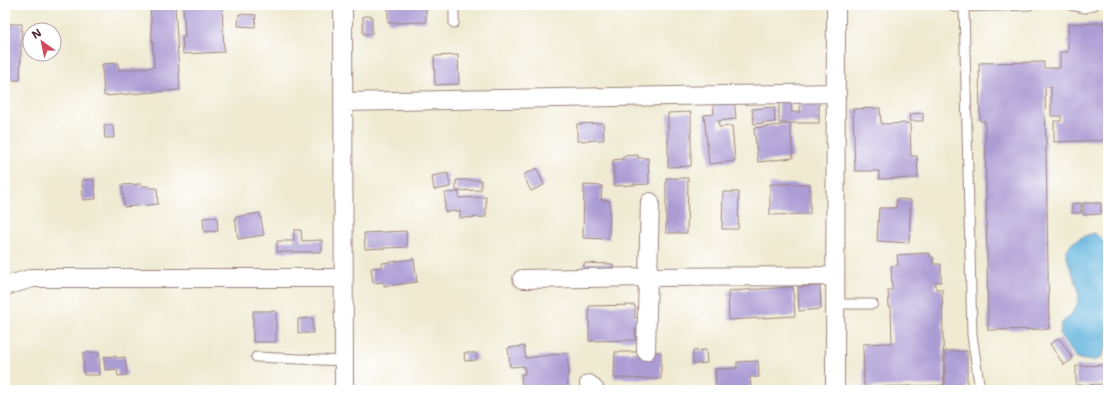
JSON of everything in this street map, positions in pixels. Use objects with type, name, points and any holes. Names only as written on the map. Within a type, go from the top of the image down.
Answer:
[{"type":"street","points":[[343,5],[344,390]]},
{"type":"street","points":[[835,390],[834,276],[837,93],[836,5]]},
{"type":"street","points":[[343,102],[837,93]]},
{"type":"street","points":[[646,351],[650,202]]},
{"type":"street","points":[[522,279],[834,276]]},
{"type":"street","points":[[5,286],[33,278],[344,278]]},
{"type":"lane","points":[[454,5],[454,23]]},
{"type":"lane","points":[[954,7],[1030,5]]},
{"type":"lane","points":[[1071,5],[1084,8],[1094,5]]},
{"type":"lane","points":[[964,7],[972,335],[980,390]]},
{"type":"lane","points":[[834,304],[873,304]]},
{"type":"lane","points":[[256,357],[344,361]]},
{"type":"water","points":[[1094,233],[1108,246],[1108,345],[1100,359],[1093,361],[1077,359],[1060,335],[1061,324],[1071,314],[1077,305],[1079,297],[1078,289],[1066,251],[1078,239]]},
{"type":"building","points":[[150,5],[175,5],[180,90],[104,96],[102,64],[118,63],[119,70],[154,67]]},
{"type":"building","points":[[183,5],[222,5],[224,52],[183,54],[182,37],[185,37]]},
{"type":"building","points":[[292,5],[319,5],[319,9],[292,8]]},
{"type":"building","points":[[388,5],[426,5],[426,22],[388,23]]},
{"type":"building","points":[[239,14],[256,15],[255,27],[238,26]]},
{"type":"building","points":[[363,16],[372,16],[372,34],[363,34]]},
{"type":"building","points":[[1105,23],[1106,52],[1108,52],[1108,140],[1054,142],[1054,121],[1061,121],[1061,116],[1051,116],[1051,87],[1045,87],[1049,329],[988,330],[985,121],[980,121],[979,63],[1044,62],[1044,68],[1060,68],[1060,52],[1068,52],[1068,24]]},
{"type":"building","points":[[5,24],[22,24],[20,80],[5,80]]},
{"type":"building","points":[[458,55],[459,84],[435,85],[434,56]]},
{"type":"building","points":[[734,98],[736,119],[718,121],[719,127],[732,126],[735,161],[709,164],[704,115],[714,114],[713,100]]},
{"type":"building","points":[[800,101],[819,101],[819,123],[779,123],[779,102],[791,102],[791,112],[800,112]]},
{"type":"building","points":[[774,107],[775,122],[754,124],[752,109]]},
{"type":"building","points":[[880,108],[881,124],[910,123],[911,156],[917,156],[918,178],[879,179],[879,171],[855,171],[853,109]]},
{"type":"building","points":[[691,112],[691,166],[668,167],[668,113]]},
{"type":"building","points":[[923,113],[923,121],[909,121],[910,114]]},
{"type":"building","points":[[603,123],[604,140],[577,141],[577,124]]},
{"type":"building","points":[[790,124],[793,158],[758,162],[754,128]]},
{"type":"building","points":[[104,125],[113,125],[114,138],[105,138]]},
{"type":"building","points":[[638,155],[638,158],[648,158],[649,184],[614,186],[613,160],[623,159],[623,156]]},
{"type":"building","points":[[537,168],[544,185],[531,191],[523,175]]},
{"type":"building","points":[[448,173],[450,187],[434,190],[432,176]]},
{"type":"building","points":[[666,178],[688,178],[687,233],[666,233]]},
{"type":"building","points":[[94,179],[96,199],[83,200],[82,180]]},
{"type":"building","points":[[456,180],[481,180],[481,190],[456,191]]},
{"type":"building","points":[[141,184],[142,186],[148,186],[149,188],[157,188],[158,204],[124,207],[122,185]]},
{"type":"building","points":[[770,184],[810,184],[810,214],[770,215]]},
{"type":"building","points":[[584,185],[602,186],[601,200],[610,201],[609,239],[583,238]]},
{"type":"building","points":[[459,192],[459,198],[486,197],[486,217],[460,218],[460,211],[445,212],[445,193]]},
{"type":"building","points":[[723,192],[739,192],[738,229],[722,229]]},
{"type":"building","points":[[897,199],[911,200],[909,243],[877,241],[879,208],[896,208]]},
{"type":"building","points":[[1081,203],[1081,213],[1072,213],[1072,204]]},
{"type":"building","points":[[1083,203],[1101,203],[1101,214],[1083,215]]},
{"type":"building","points":[[260,213],[264,235],[238,239],[235,217]]},
{"type":"building","points":[[217,217],[218,231],[204,232],[203,218]]},
{"type":"building","points":[[294,230],[301,230],[302,241],[322,240],[322,252],[277,252],[277,241],[294,241]]},
{"type":"building","points":[[406,231],[407,247],[365,249],[364,233]]},
{"type":"building","points":[[930,253],[930,257],[933,257],[933,264],[941,264],[941,282],[935,282],[936,289],[942,289],[944,385],[864,387],[863,344],[892,343],[891,307],[889,307],[888,290],[892,290],[891,266],[898,265],[897,255]]},
{"type":"building","points":[[414,259],[417,282],[384,286],[384,282],[373,283],[371,268],[382,267],[382,263]]},
{"type":"building","points":[[584,263],[613,264],[613,270],[584,270]]},
{"type":"building","points":[[820,286],[821,309],[799,311],[798,287]]},
{"type":"building","points":[[793,287],[795,316],[729,320],[728,291]]},
{"type":"building","points":[[635,305],[635,318],[642,318],[642,329],[635,329],[636,340],[589,341],[589,306]]},
{"type":"building","points":[[253,311],[276,311],[276,342],[253,342]]},
{"type":"building","points":[[5,318],[7,318],[8,334],[5,335]]},
{"type":"building","points":[[313,318],[313,333],[298,333],[298,319]]},
{"type":"building","points":[[1059,338],[1073,359],[1064,365],[1050,344]]},
{"type":"building","points":[[524,346],[526,358],[567,353],[569,373],[567,374],[568,387],[522,390],[521,374],[525,374],[524,366],[510,367],[508,348]]},
{"type":"building","points":[[706,350],[707,363],[693,364],[693,351]]},
{"type":"building","points":[[945,351],[967,351],[967,390],[945,390]]},
{"type":"building","points":[[99,352],[100,375],[84,375],[83,353]]},
{"type":"building","points":[[615,352],[661,352],[661,379],[614,378]]},
{"type":"building","points":[[464,353],[476,353],[477,360],[465,361]]},
{"type":"building","points":[[116,356],[116,358],[125,357],[127,375],[118,376],[117,369],[105,370],[104,357]]},
{"type":"building","points":[[758,361],[759,377],[750,377],[751,390],[716,390],[715,369],[737,368],[737,362]]},
{"type":"building","points":[[1106,365],[1106,384],[1076,385],[1076,366]]}]
